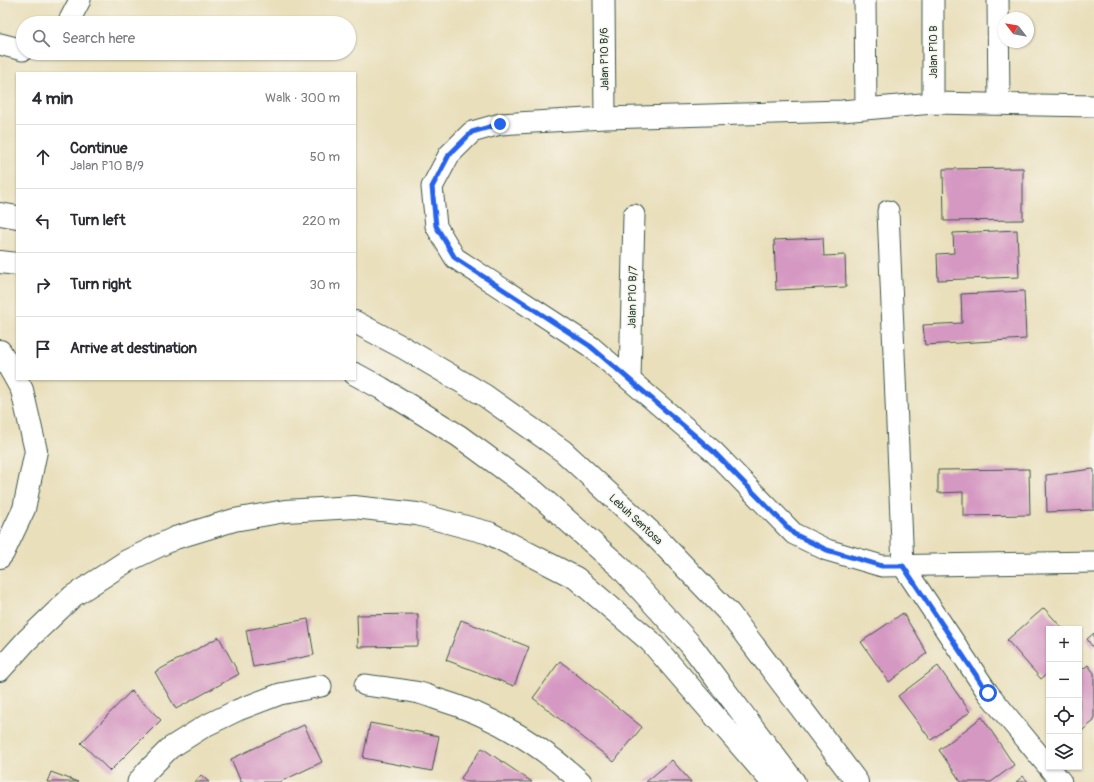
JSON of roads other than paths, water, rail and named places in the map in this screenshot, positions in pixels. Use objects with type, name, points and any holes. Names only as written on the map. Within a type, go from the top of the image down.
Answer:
[{"type":"main road","points":[[0,214],[16,217]]},
{"type":"main road","points":[[0,262],[16,264]]},
{"type":"main road","name":"Lebuh Sentosa","points":[[356,323],[404,348],[484,395],[563,451],[654,535],[729,613],[857,782]]},
{"type":"main road","points":[[0,352],[16,380]]},
{"type":"main road","points":[[356,375],[460,436],[534,490],[621,568],[690,644],[794,782]]},
{"type":"main road","points":[[0,557],[24,509],[36,451],[22,390],[16,380]]},
{"type":"main road","points":[[0,670],[27,640],[73,596],[127,561],[175,538],[234,520],[285,511],[354,507],[417,514],[489,533],[576,578],[650,641],[772,782]]},
{"type":"street","points":[[72,16],[80,0]]},
{"type":"street","name":"Jalan P10 B/6","points":[[604,0],[605,118]]},
{"type":"street","points":[[866,0],[866,109]]},
{"type":"street","name":"Jalan P10 B","points":[[933,0],[933,103]]},
{"type":"street","points":[[998,0],[999,104]]},
{"type":"street","points":[[0,44],[16,48]]},
{"type":"street","points":[[1094,106],[933,103],[842,111],[605,118],[500,124],[472,132],[449,155],[432,187],[436,226],[455,258],[590,346],[714,452],[794,534],[827,550],[882,566],[1094,562]]},
{"type":"street","points":[[888,212],[903,566],[988,693],[1061,782]]},
{"type":"street","name":"Jalan P10 B/7","points":[[630,380],[634,215]]},
{"type":"street","points":[[365,685],[414,692],[457,705],[494,721],[531,742],[566,768],[581,782]]},
{"type":"street","points":[[138,782],[170,748],[205,726],[238,710],[280,694],[321,686]]}]
